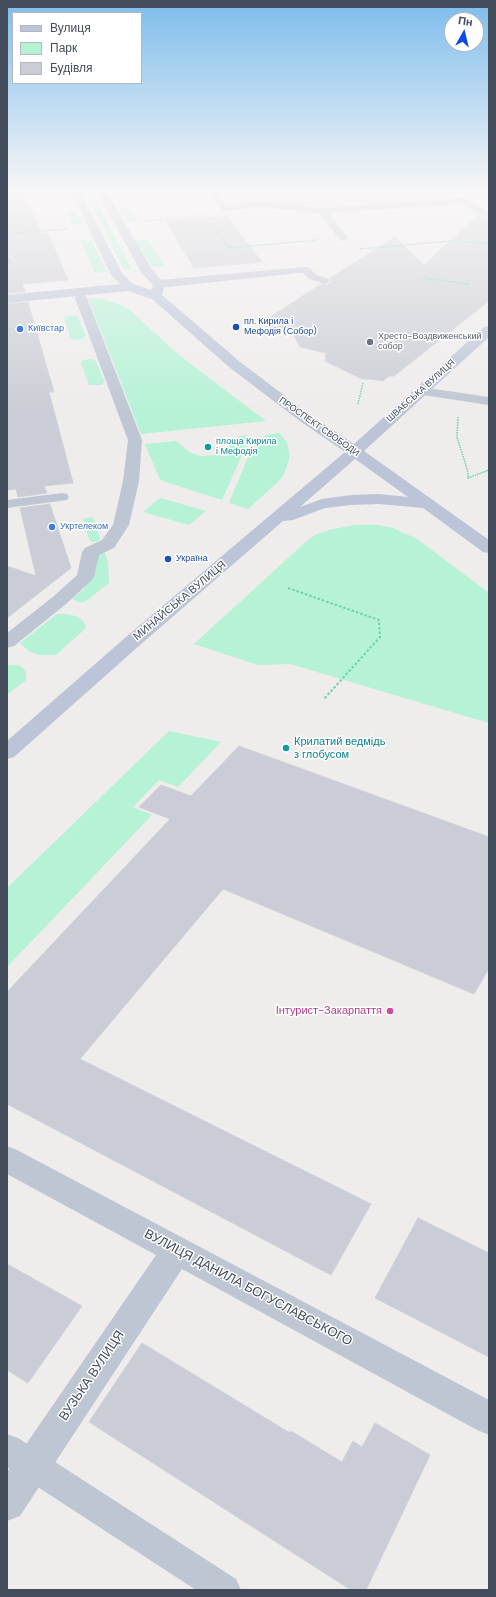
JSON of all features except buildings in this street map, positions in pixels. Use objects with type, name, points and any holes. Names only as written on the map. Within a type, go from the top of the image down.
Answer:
[{"type":"main road","name":"ПРОСПЕКТ СВОБОДИ","points":[[112,265],[117,275],[129,287],[158,290]]},
{"type":"main road","name":"ПРОСПЕКТ СВОБОДИ","points":[[143,265],[158,290],[234,364],[305,418],[489,548]]},
{"type":"main road","points":[[7,299],[129,287]]},
{"type":"main road","name":"ШВАБСЬКА ВУЛИЦЯ","points":[[354,452],[489,330]]},
{"type":"main road","name":"МИНАЙСЬКА ВУЛИЦЯ","points":[[7,752],[354,452]]},
{"type":"main road","points":[[270,524],[322,504],[336,502],[378,499],[425,503]]},
{"type":"street","points":[[158,290],[305,270]]},
{"type":"street","points":[[7,642],[60,600],[84,577],[91,552],[108,544],[121,525],[131,481],[135,440],[80,298]]},
{"type":"street","points":[[421,390],[489,401]]},
{"type":"street","name":"ВУЛИЦЯ ДАНИЛА БОГУСЛАВСЬКОГО","points":[[7,1159],[489,1418]]},
{"type":"street","name":"ВУЗЬКА ВУЛИЦЯ","points":[[7,1503],[20,1457],[177,1250]]},
{"type":"lane","points":[[305,270],[313,277],[325,281]]},
{"type":"lane","points":[[7,504],[62,497]]},
{"type":"lane","points":[[20,1457],[224,1590]]},
{"type":"path","points":[[423,278],[470,284]]},
{"type":"path","points":[[358,404],[363,383]]},
{"type":"path","points":[[460,397],[457,437],[468,472],[468,478],[489,470]]},
{"type":"path","points":[[288,588],[379,620],[380,637],[324,700]]},
{"type":"green space","points":[[91,265],[103,265],[107,272],[95,273]]},
{"type":"green space","points":[[121,265],[130,265],[132,269],[124,270]]},
{"type":"green space","points":[[150,265],[164,265],[165,266],[152,267]]},
{"type":"green space","points":[[88,298],[101,299],[116,303],[130,310],[179,355],[266,421],[141,434]]},
{"type":"green space","points":[[78,316],[86,337],[78,340],[71,339],[64,317]]},
{"type":"green space","points":[[92,359],[96,361],[104,381],[102,385],[89,385],[81,363],[84,360]]},
{"type":"green space","points":[[279,433],[287,442],[289,452],[289,460],[284,474],[278,482],[248,509],[229,503],[251,450],[266,435]]},
{"type":"green space","points":[[245,435],[250,437],[222,500],[160,480],[145,444],[176,441],[191,453],[201,456],[217,455],[226,452],[230,447],[227,440]]},
{"type":"green space","points":[[160,498],[206,511],[189,525],[143,512]]},
{"type":"green space","points":[[92,517],[100,538],[99,541],[92,542],[89,539],[83,520],[85,518]]},
{"type":"green space","points":[[355,525],[377,525],[393,528],[417,539],[489,593],[489,723],[290,664],[258,665],[194,644],[310,538],[333,529]]},
{"type":"green space","points":[[105,553],[108,562],[109,583],[86,601],[81,603],[72,599],[85,588],[95,554]]},
{"type":"green space","points":[[57,614],[68,614],[78,617],[84,622],[86,628],[56,655],[40,655],[30,652],[20,643]]},
{"type":"green space","points":[[7,665],[18,665],[24,669],[26,680],[7,695]]},
{"type":"green space","points":[[169,731],[221,742],[178,787],[159,780],[133,807],[152,815],[7,967],[7,888]]},
{"type":"place","name":"пл. Кирила і Мефодія (Собор)","points":[[236,327]]},
{"type":"place","name":"Київстар","points":[[20,329]]},
{"type":"place","name":"Хресто-Воздвиженський собор","points":[[370,342]]},
{"type":"place","name":"площа Кирила і Мефодія","points":[[208,447]]},
{"type":"place","name":"Укртелеком","points":[[52,527]]},
{"type":"place","name":"Україна","points":[[168,559]]},
{"type":"place","name":"Крилатий ведмідь з глобусом","points":[[286,748]]},
{"type":"place","name":"Інтурист-Закарпаття","points":[[390,1011]]}]
